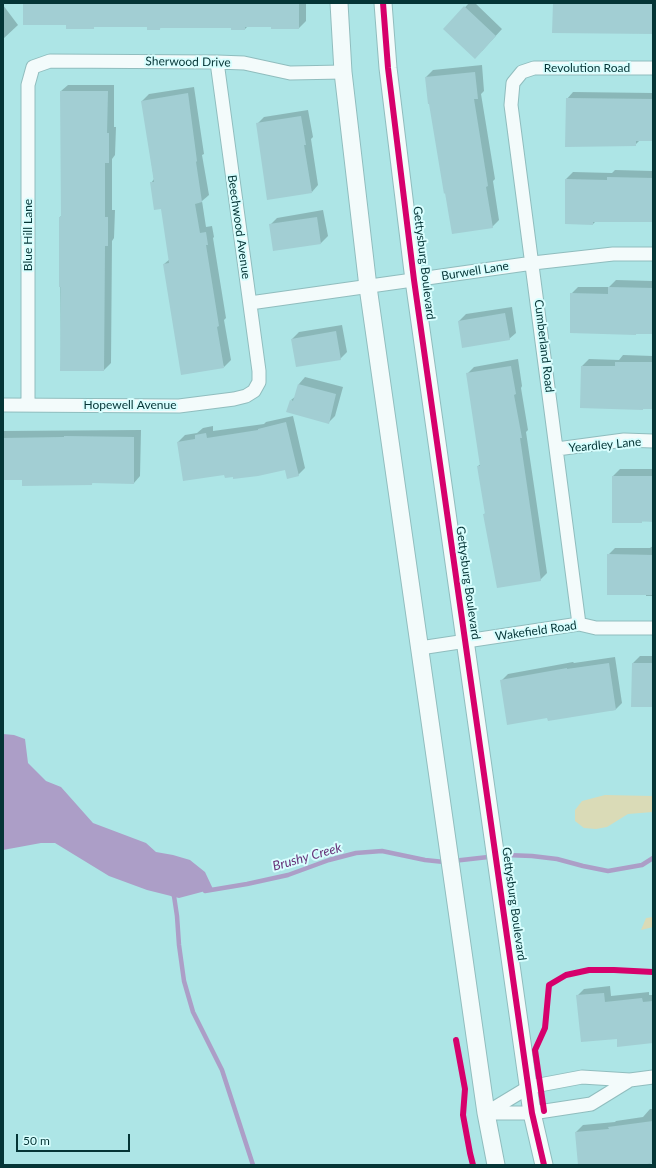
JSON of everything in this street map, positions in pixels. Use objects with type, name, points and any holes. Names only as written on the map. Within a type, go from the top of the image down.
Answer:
[{"type":"street","points":[[339,3],[343,72],[368,287],[486,1113],[496,1165]]},
{"type":"street","name":"Gettysburg Boulevard","points":[[383,3],[388,68],[414,280],[532,1113],[544,1165]]},
{"type":"street","name":"Sherwood Drive","points":[[33,67],[50,61],[217,62],[244,63],[290,73],[343,72]]},
{"type":"street","name":"Beechwood Avenue","points":[[217,62],[259,371],[259,382],[254,391]]},
{"type":"street","name":"Blue Hill Lane","points":[[28,404],[28,85],[33,67]]},
{"type":"street","name":"Revolution Road","points":[[522,72],[534,68],[653,68]]},
{"type":"street","name":"Cumberland Road","points":[[522,72],[514,83],[511,105],[533,262],[579,624]]},
{"type":"street","name":"Burwell Lane","points":[[250,304],[533,262],[613,254],[653,254]]},
{"type":"street","name":"Hopewell Avenue","points":[[3,405],[179,406],[246,396],[254,391]]},
{"type":"street","name":"Yeardley Lane","points":[[557,449],[624,440],[653,441]]},
{"type":"street","name":"Wakefield Road","points":[[420,648],[579,624],[596,628],[653,628]]},
{"type":"street","points":[[486,1113],[529,1088],[582,1078],[630,1080],[653,1077]]},
{"type":"street","points":[[486,1113],[532,1113],[590,1104],[630,1080]]},
{"type":"green space","points":[[605,795],[653,796],[653,812],[628,814],[607,827],[596,829],[584,828],[575,821],[575,810],[582,801]]},
{"type":"green space","points":[[653,917],[653,927],[641,930],[646,918]]},
{"type":"shaded area","points":[[3,734],[14,735],[25,739],[28,763],[46,781],[61,787],[93,823],[146,843],[156,852],[190,860],[205,872],[213,889],[179,898],[147,890],[109,876],[55,843],[41,843],[3,850]]},
{"type":"building","points":[[23,3],[299,3],[299,29],[245,27],[245,30],[231,30],[231,28],[160,28],[160,30],[147,30],[147,27],[94,27],[94,29],[66,29],[66,25],[23,25]]},
{"type":"building","points":[[553,3],[653,3],[653,34],[552,33]]},
{"type":"building","points":[[464,6],[496,36],[475,59],[443,29]]},
{"type":"building","points":[[475,72],[478,99],[474,99],[493,228],[452,234],[428,104],[425,77]]},
{"type":"building","points":[[60,91],[108,91],[107,133],[109,133],[109,163],[105,163],[105,217],[108,217],[108,246],[105,246],[104,371],[60,371]]},
{"type":"building","points":[[188,93],[202,202],[195,204],[200,233],[206,232],[208,245],[206,245],[224,368],[181,375],[163,264],[169,263],[161,209],[154,210],[150,182],[154,182],[141,101]]},
{"type":"building","points":[[566,98],[653,99],[653,141],[636,141],[636,146],[565,147]]},
{"type":"building","points":[[301,116],[312,193],[267,200],[256,123]]},
{"type":"building","points":[[607,177],[653,178],[653,222],[593,222],[593,225],[565,224],[565,179],[607,180]]},
{"type":"building","points":[[317,217],[321,244],[273,251],[269,224]]},
{"type":"building","points":[[608,287],[653,288],[653,334],[636,335],[570,333],[570,293],[608,294]]},
{"type":"building","points":[[505,313],[510,340],[462,348],[458,321]]},
{"type":"building","points":[[336,331],[341,360],[296,367],[291,339]]},
{"type":"building","points":[[615,362],[653,362],[653,409],[580,408],[581,366],[615,366]]},
{"type":"building","points":[[511,366],[541,581],[497,588],[483,514],[485,514],[477,466],[480,466],[466,373]]},
{"type":"building","points":[[298,384],[336,394],[329,424],[286,412],[290,400],[293,401]]},
{"type":"building","points":[[286,422],[299,476],[287,479],[285,470],[258,476],[233,479],[233,477],[225,478],[224,475],[183,481],[177,442],[195,439],[195,435],[206,433],[207,438],[258,430]]},
{"type":"building","points":[[64,436],[134,437],[134,484],[92,483],[92,485],[22,486],[22,480],[3,480],[3,438]]},
{"type":"building","points":[[612,476],[653,476],[653,522],[642,521],[642,523],[612,523]]},
{"type":"building","points":[[607,554],[653,555],[653,595],[607,595]]},
{"type":"building","points":[[609,663],[616,710],[548,721],[547,718],[507,725],[500,680],[567,668]]},
{"type":"building","points":[[632,663],[653,663],[653,707],[631,707]]},
{"type":"building","points":[[604,993],[605,1002],[642,998],[643,1002],[653,1001],[653,1043],[617,1047],[617,1039],[581,1042],[576,995]]},
{"type":"building","points":[[653,1121],[653,1163],[641,1165],[578,1165],[575,1132],[609,1129],[608,1127]]},
{"type":"waterway","name":"Brushy Creek","points":[[205,891],[288,875],[329,860],[356,853],[382,851],[425,860],[444,862],[506,855],[532,856],[557,859],[608,871],[642,865],[653,858]]},
{"type":"waterway","points":[[172,893],[174,896],[177,916],[184,981],[193,1012],[222,1070],[253,1165]]},
{"type":"cycle path","points":[[383,3],[388,68],[414,280],[532,1113],[544,1165]]},
{"type":"cycle path","points":[[544,1111],[535,1050],[545,1028],[549,985],[566,975],[589,970],[653,972]]},
{"type":"cycle path","points":[[456,1040],[465,1089],[463,1115],[473,1165]]}]
